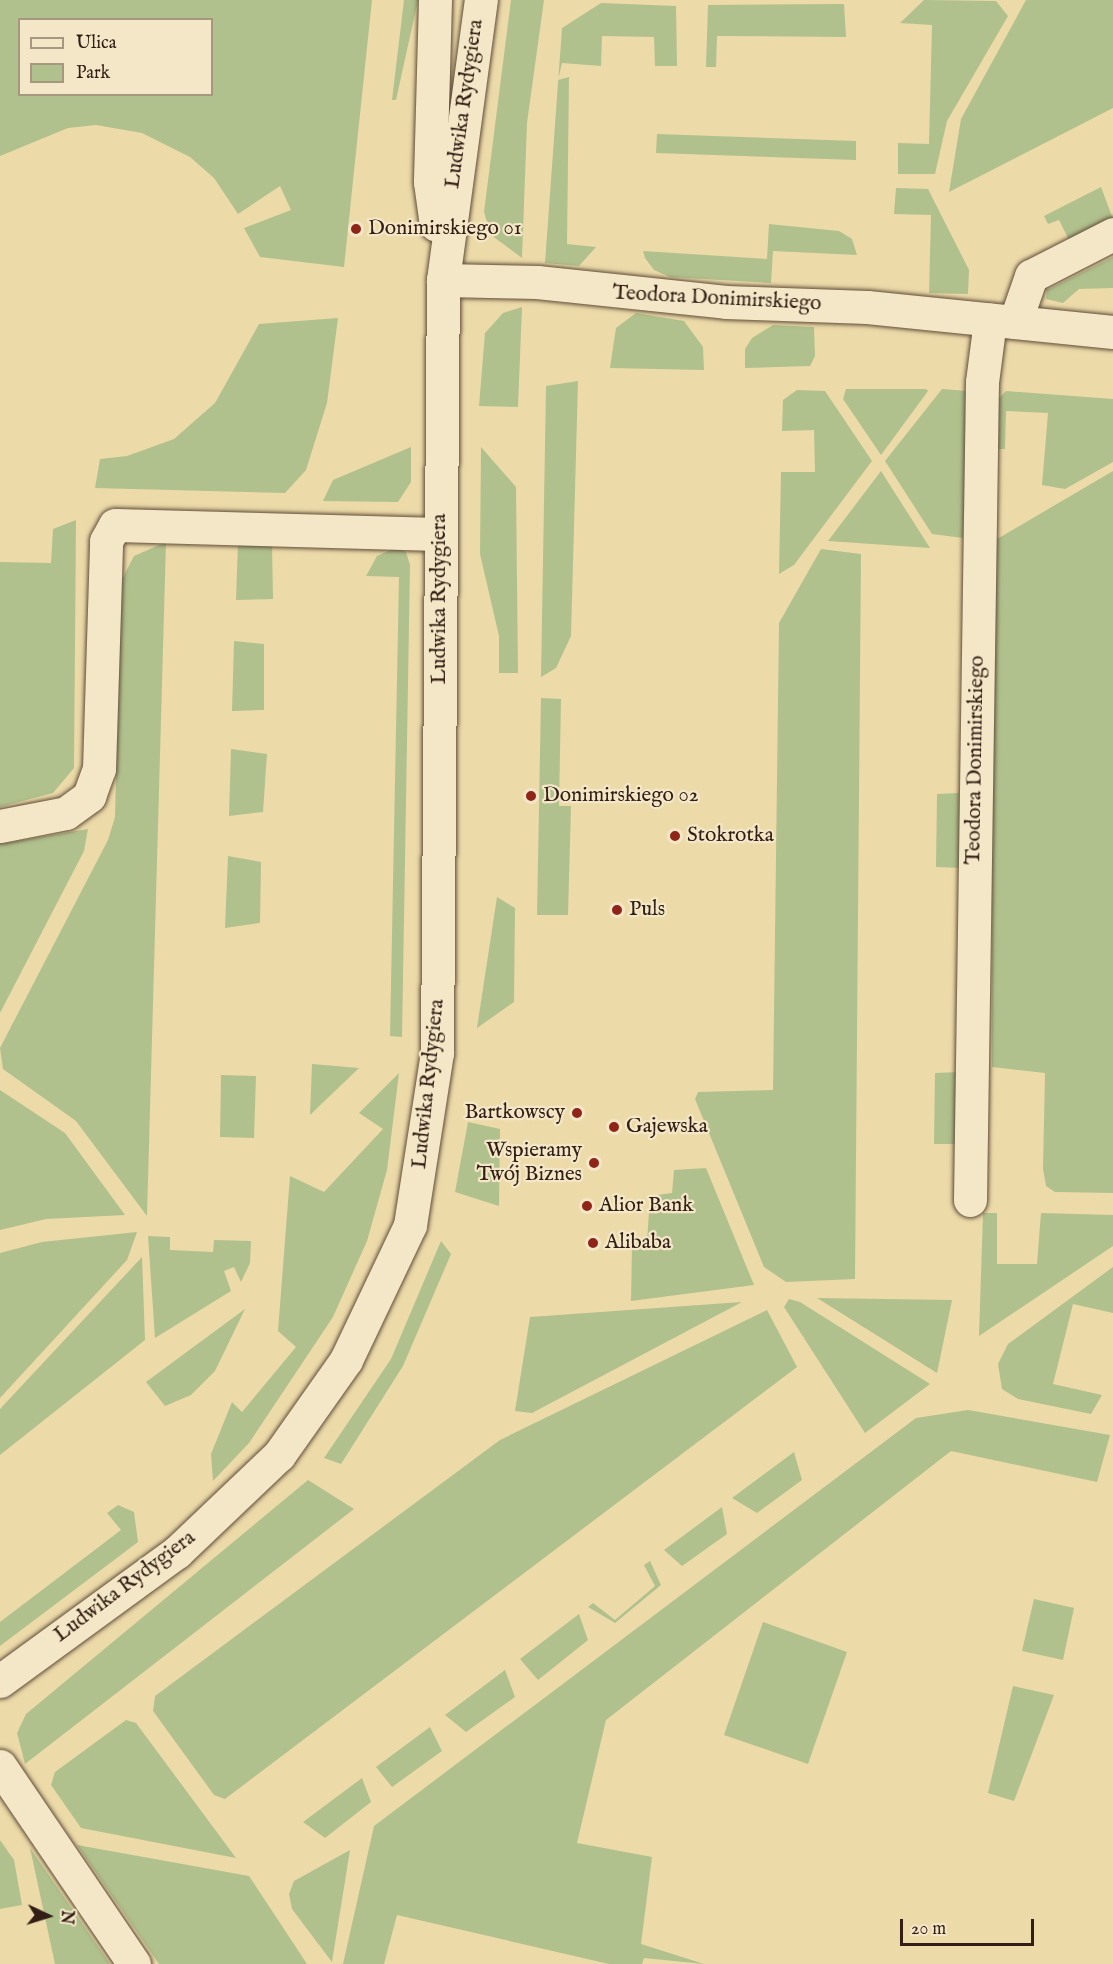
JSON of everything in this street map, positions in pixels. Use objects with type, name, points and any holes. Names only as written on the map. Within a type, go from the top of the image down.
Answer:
[{"type":"street","name":"Ludwika Rydygiera","points":[[435,0],[430,182],[443,280]]},
{"type":"street","name":"Ludwika Rydygiera","points":[[0,1681],[177,1552],[279,1455],[346,1360],[410,1225],[437,1053],[442,835],[440,534],[443,280],[481,0]]},
{"type":"street","points":[[1003,321],[1031,276],[1113,234]]},
{"type":"street","name":"Teodora Donimirskiego","points":[[443,280],[537,282],[623,295],[867,307],[1113,332]]},
{"type":"street","name":"Teodora Donimirskiego","points":[[970,1200],[982,382],[1003,321]]},
{"type":"street","points":[[0,826],[66,813],[89,796],[99,769],[106,541],[115,525],[440,534]]},
{"type":"street","points":[[0,1766],[134,1964]]},
{"type":"green space","points":[[0,0],[372,0],[344,267],[260,257],[244,228],[291,210],[280,186],[238,214],[214,178],[190,157],[142,133],[96,125],[68,128],[0,156]]},
{"type":"green space","points":[[404,0],[418,0],[396,100],[392,100]]},
{"type":"green space","points":[[511,0],[544,0],[527,123],[522,258],[491,235],[484,212]]},
{"type":"green space","points":[[924,0],[996,1],[1008,16],[947,121],[935,174],[898,174],[898,143],[929,144],[932,25],[900,23]]},
{"type":"green space","points":[[1026,0],[1113,0],[1113,108],[949,192],[961,119]]},
{"type":"green space","points":[[601,3],[676,6],[677,66],[655,66],[654,37],[602,36],[601,66],[562,63],[558,79],[562,28]]},
{"type":"green space","points":[[844,4],[846,37],[717,36],[716,67],[706,67],[708,5]]},
{"type":"green space","points":[[569,77],[567,244],[596,247],[579,266],[545,263],[558,80]]},
{"type":"green space","points":[[657,134],[856,141],[856,160],[656,153]]},
{"type":"green space","points":[[1101,187],[1113,219],[1070,242],[1059,220],[1048,224],[1044,216]]},
{"type":"green space","points":[[896,188],[928,189],[969,270],[968,294],[929,293],[931,215],[894,214]]},
{"type":"green space","points":[[769,224],[839,231],[852,239],[857,255],[773,251],[771,283],[670,277],[654,270],[643,251],[767,259]]},
{"type":"green space","points":[[1113,257],[1113,288],[1079,289],[1063,303],[1046,299],[1047,290]]},
{"type":"green space","points":[[522,307],[518,407],[479,406],[485,333],[503,313]]},
{"type":"green space","points":[[636,313],[684,321],[703,347],[704,370],[610,368],[616,328]]},
{"type":"green space","points":[[338,318],[327,403],[306,470],[285,493],[95,488],[100,459],[127,456],[174,439],[215,403],[259,324]]},
{"type":"green space","points":[[773,325],[814,327],[815,356],[810,366],[745,368],[745,349],[752,338]]},
{"type":"green space","points":[[578,381],[571,636],[556,668],[541,677],[546,386]]},
{"type":"green space","points":[[846,389],[926,389],[928,391],[881,455],[843,399]]},
{"type":"green space","points":[[942,389],[967,391],[963,538],[932,534],[885,461]]},
{"type":"green space","points":[[797,390],[825,391],[872,461],[794,565],[779,574],[781,472],[815,472],[814,430],[782,431],[783,400]]},
{"type":"green space","points":[[1006,391],[1113,399],[1113,462],[1065,489],[1042,485],[1048,413],[1006,411],[1005,449],[993,449],[996,401]]},
{"type":"green space","points":[[411,447],[411,482],[398,502],[323,501],[333,480]]},
{"type":"green space","points":[[481,447],[516,487],[518,673],[499,673],[499,636],[480,554]]},
{"type":"green space","points":[[881,471],[930,548],[828,541]]},
{"type":"green space","points":[[1113,471],[1113,1193],[1055,1192],[1046,1186],[1043,1169],[1045,1073],[992,1067],[992,542]]},
{"type":"green space","points":[[76,520],[74,768],[53,793],[0,807],[0,562],[51,563],[53,529]]},
{"type":"green space","points":[[166,542],[147,1216],[76,1121],[3,1069],[0,1048],[108,840],[115,817],[121,581],[134,556]]},
{"type":"green space","points":[[238,542],[272,543],[273,599],[236,600]]},
{"type":"green space","points":[[395,548],[406,552],[410,565],[402,1037],[390,1036],[399,577],[366,576],[377,556]]},
{"type":"green space","points":[[821,549],[861,554],[855,1279],[786,1282],[764,1267],[695,1099],[698,1092],[773,1090],[779,623]]},
{"type":"green space","points":[[234,641],[264,644],[264,710],[232,711]]},
{"type":"green space","points":[[541,698],[561,699],[559,806],[571,806],[568,915],[537,915]]},
{"type":"green space","points":[[231,749],[267,754],[263,812],[229,816]]},
{"type":"green space","points":[[959,793],[962,868],[936,867],[937,794]]},
{"type":"green space","points":[[88,829],[84,851],[0,1013],[0,844]]},
{"type":"green space","points":[[228,856],[261,862],[260,923],[225,928]]},
{"type":"green space","points":[[497,897],[515,908],[514,1002],[477,1028]]},
{"type":"green space","points":[[312,1064],[359,1068],[310,1115]]},
{"type":"green space","points":[[960,1072],[960,1144],[934,1144],[935,1073]]},
{"type":"green space","points":[[399,1073],[387,1170],[367,1241],[333,1317],[249,1443],[213,1481],[211,1454],[232,1402],[242,1412],[296,1347],[278,1331],[290,1176],[324,1192],[383,1129],[359,1113]]},
{"type":"green space","points":[[221,1075],[256,1076],[254,1138],[220,1137]]},
{"type":"green space","points":[[0,1090],[65,1133],[125,1215],[46,1219],[0,1230]]},
{"type":"green space","points":[[468,1122],[500,1129],[499,1206],[455,1192]]},
{"type":"green space","points":[[706,1168],[754,1285],[631,1301],[632,1243],[647,1242],[650,1196],[672,1193],[674,1170]]},
{"type":"green space","points":[[983,1213],[997,1213],[997,1264],[1037,1264],[1041,1213],[1113,1215],[1113,1246],[979,1336]]},
{"type":"green space","points":[[137,1232],[127,1260],[0,1398],[0,1253],[42,1242]]},
{"type":"green space","points":[[148,1236],[170,1237],[170,1250],[213,1252],[214,1240],[251,1241],[250,1263],[241,1282],[234,1267],[224,1271],[231,1291],[155,1338]]},
{"type":"green space","points":[[441,1241],[451,1254],[403,1366],[341,1464],[324,1458],[391,1359]]},
{"type":"green space","points":[[142,1257],[145,1340],[0,1455],[0,1409]]},
{"type":"green space","points":[[1113,1267],[1113,1313],[1073,1304],[1053,1384],[1102,1395],[1091,1414],[1018,1399],[1002,1389],[998,1364],[1008,1344]]},
{"type":"green space","points":[[817,1298],[952,1300],[937,1373]]},
{"type":"green space","points":[[789,1299],[800,1302],[930,1384],[865,1433],[784,1307]]},
{"type":"green space","points":[[742,1302],[532,1413],[515,1411],[530,1317]]},
{"type":"green space","points":[[245,1309],[215,1371],[191,1395],[165,1406],[146,1382]]},
{"type":"green space","points":[[767,1310],[797,1367],[225,1799],[214,1795],[153,1711],[155,1696],[500,1440]]},
{"type":"green space","points":[[968,1410],[1110,1435],[1097,1482],[951,1451],[606,1720],[577,1843],[652,1857],[641,1944],[704,1964],[644,1958],[642,1964],[609,1964],[397,1915],[384,1964],[343,1964],[374,1826],[916,1418]]},
{"type":"green space","points":[[794,1452],[802,1480],[757,1513],[732,1498]]},
{"type":"green space","points":[[308,1480],[354,1509],[25,1764],[17,1733],[26,1714]]},
{"type":"green space","points":[[118,1505],[134,1512],[138,1542],[0,1646],[0,1622],[121,1530],[107,1513]]},
{"type":"green space","points":[[722,1507],[727,1534],[682,1566],[664,1550]]},
{"type":"green space","points":[[650,1561],[661,1585],[615,1623],[588,1607],[593,1603],[615,1620],[655,1586],[644,1565]]},
{"type":"green space","points":[[1034,1599],[1074,1608],[1063,1660],[1022,1651]]},
{"type":"green space","points":[[579,1614],[588,1640],[538,1680],[520,1659]]},
{"type":"green space","points":[[763,1622],[847,1652],[808,1764],[724,1735]]},
{"type":"green space","points":[[505,1670],[515,1697],[466,1732],[445,1715]]},
{"type":"green space","points":[[1013,1686],[1054,1695],[1014,1801],[988,1793]]},
{"type":"green space","points":[[126,1720],[136,1723],[236,1858],[81,1828],[51,1785],[55,1772]]},
{"type":"green space","points":[[430,1727],[442,1751],[392,1787],[376,1767]]},
{"type":"green space","points":[[362,1778],[371,1802],[325,1838],[303,1822]]},
{"type":"green space","points":[[0,1840],[14,1860],[22,1905],[0,1909]]},
{"type":"green space","points":[[77,1845],[249,1876],[307,1964],[159,1964]]},
{"type":"green space","points":[[30,1848],[110,1964],[55,1964]]},
{"type":"green space","points":[[350,1850],[332,1962],[292,1909],[289,1894],[294,1881]]},
{"type":"place","name":"Donimirskiego 01","points":[[356,229]]},
{"type":"place","name":"Donimirskiego 02","points":[[531,796]]},
{"type":"place","name":"Stokrotka","points":[[675,836]]},
{"type":"place","name":"Puls","points":[[617,910]]},
{"type":"place","name":"Bartkowscy","points":[[577,1113]]},
{"type":"place","name":"Gajewska","points":[[614,1127]]},
{"type":"place","name":"Wspieramy Twój Biznes","points":[[594,1163]]},
{"type":"place","name":"Alior Bank","points":[[587,1206]]},
{"type":"place","name":"Alibaba","points":[[593,1243]]}]
